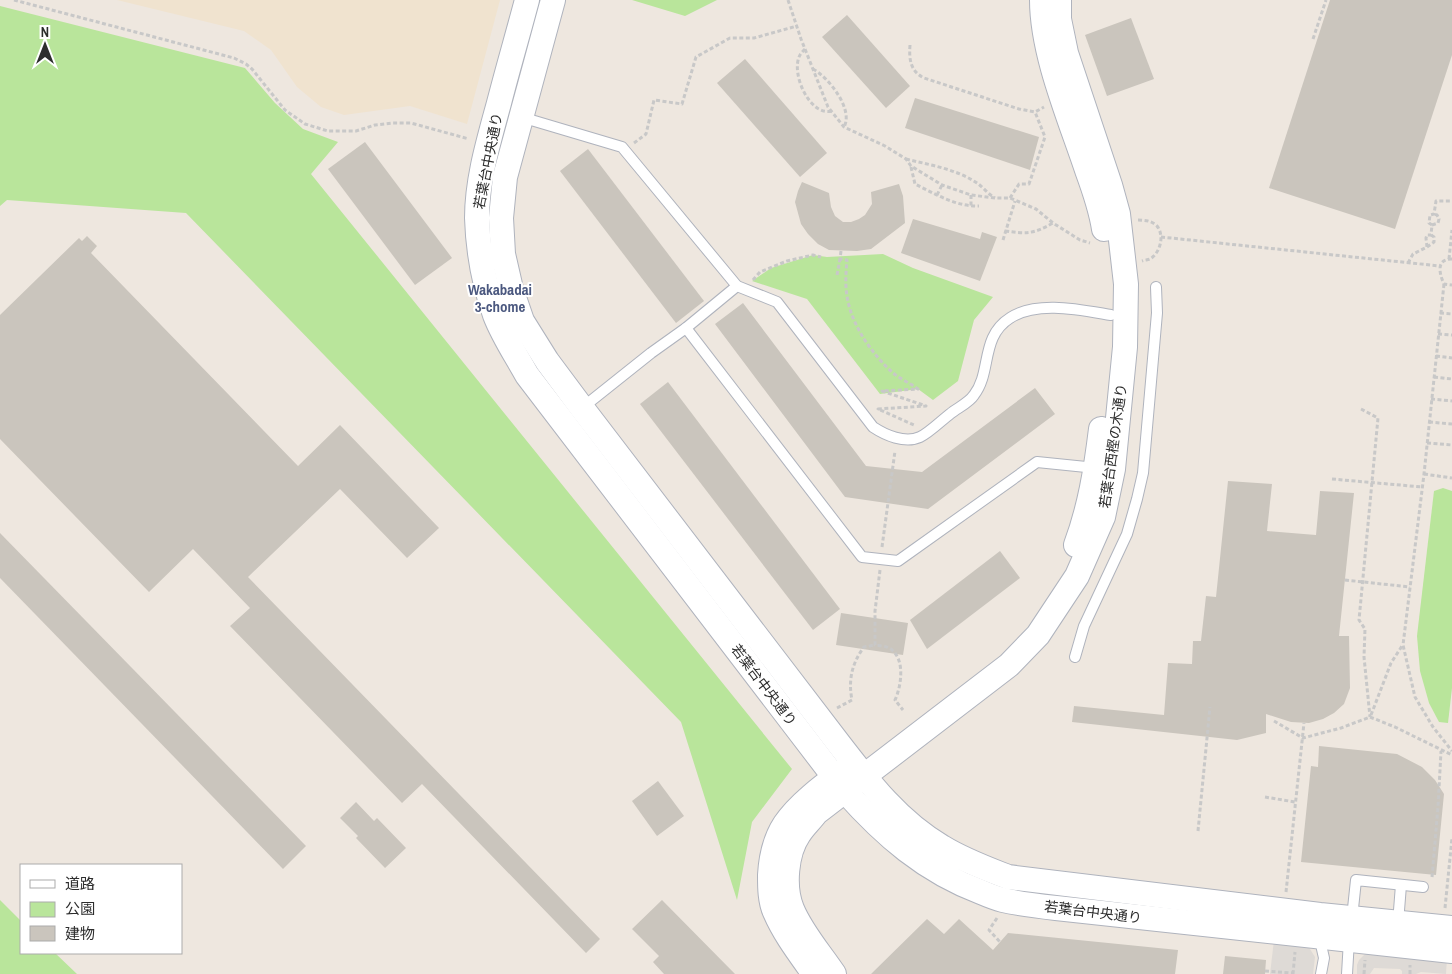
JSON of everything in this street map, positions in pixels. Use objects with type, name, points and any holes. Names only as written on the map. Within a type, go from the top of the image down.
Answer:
[{"type":"street","name":"若葉台中央通り","points":[[527,0],[488,141],[479,196],[478,226],[480,254],[495,315],[527,375],[840,784],[865,814],[927,866],[960,884],[1002,900],[1065,909],[1351,929],[1452,951]]},
{"type":"street","name":"若葉台中央通り","points":[[552,0],[505,177],[501,218],[503,254],[511,289],[522,321],[547,361],[582,408],[858,770],[886,802],[914,828],[941,847],[969,862],[1008,877],[1320,926]]},
{"type":"street","name":"若葉台西樫の木通り","points":[[840,784],[999,652],[1018,634],[1037,611],[1064,570],[1085,520],[1096,468],[1109,352],[1111,315],[1107,242],[1102,217],[1046,39],[1042,0]]},
{"type":"street","name":"若葉台西樫の木通り","points":[[858,770],[1009,665],[1038,635],[1077,576],[1104,518],[1113,469],[1124,356],[1127,313],[1126,284],[1118,214],[1066,53],[1059,0]]},
{"type":"street","points":[[814,974],[790,942],[774,911],[770,888],[771,867],[775,846],[785,824],[806,801],[840,784]]},
{"type":"street","points":[[834,974],[804,932],[791,907],[787,888],[787,869],[790,850],[799,834],[840,784]]},
{"type":"street","name":"若葉台中央通り","points":[[1351,929],[1398,922],[1448,918]]},
{"type":"lane","points":[[521,117],[622,147],[736,286],[777,302],[873,427],[883,434],[906,439],[919,438],[974,396],[983,378],[988,351],[997,330],[1009,318],[1022,311],[1040,308],[1067,309],[1111,315]]},
{"type":"lane","points":[[582,408],[651,353],[686,328],[736,286]]},
{"type":"lane","points":[[1075,657],[1084,626],[1127,534],[1143,473],[1157,316],[1156,287]]},
{"type":"lane","points":[[686,328],[862,557],[898,561],[1037,462],[1096,468]]},
{"type":"lane","points":[[1347,974],[1356,880],[1423,887]]},
{"type":"lane","points":[[1398,922],[1401,885]]},
{"type":"lane","points":[[1320,926],[1324,958],[1321,974]]},
{"type":"path","points":[[14,0],[234,58],[246,64],[285,110],[305,124],[328,131],[356,131],[393,123],[411,123],[471,140]]},
{"type":"path","points":[[788,0],[812,69],[828,107],[844,127],[885,146],[906,159],[960,174],[977,183],[995,198]]},
{"type":"path","points":[[1313,40],[1326,0]]},
{"type":"path","points":[[631,145],[646,134],[654,100],[682,104],[696,57],[730,38],[754,38],[797,26]]},
{"type":"path","points":[[910,45],[910,63],[918,75],[1019,109],[1035,112],[1047,106]]},
{"type":"path","points":[[805,49],[799,56],[797,67],[801,86],[812,104],[821,112],[832,112]]},
{"type":"path","points":[[812,69],[818,72],[835,89],[847,113],[847,122],[844,127]]},
{"type":"path","points":[[1010,198],[1019,184],[1029,184],[1045,137],[1035,112]]},
{"type":"path","points":[[906,159],[911,166],[942,185],[971,195],[1010,198],[1036,209],[1080,240],[1093,244]]},
{"type":"path","points":[[911,166],[915,184],[959,204],[979,206]]},
{"type":"path","points":[[937,195],[942,185]]},
{"type":"path","points":[[971,195],[971,206]]},
{"type":"path","points":[[1408,262],[1413,254],[1434,242],[1434,237],[1431,234],[1432,225],[1429,223],[1430,215],[1434,214],[1436,201],[1452,200]]},
{"type":"path","points":[[1003,240],[1015,201]]},
{"type":"path","points":[[1432,225],[1438,223],[1439,219],[1434,214]]},
{"type":"path","points":[[1132,220],[1148,220],[1157,227],[1161,237],[1159,250],[1150,259],[1138,262]]},
{"type":"path","points":[[1005,231],[1024,234],[1036,232],[1054,223]]},
{"type":"path","points":[[1452,230],[1450,259],[1444,261],[1440,266],[1440,274],[1444,284],[1424,474],[1403,646],[1416,696],[1433,728],[1452,751]]},
{"type":"path","points":[[1427,247],[1426,238],[1427,235],[1431,234]]},
{"type":"path","points":[[1161,237],[1440,266]]},
{"type":"path","points":[[837,275],[841,251]]},
{"type":"path","points":[[752,281],[760,272],[787,261],[813,255],[821,257]]},
{"type":"path","points":[[840,259],[847,260],[847,296],[852,316],[862,335],[877,356],[894,373],[918,389],[882,392],[926,406],[878,409],[914,426]]},
{"type":"path","points":[[1444,284],[1452,285]]},
{"type":"path","points":[[1440,313],[1452,314]]},
{"type":"path","points":[[1438,334],[1452,336]]},
{"type":"path","points":[[1436,356],[1452,358]]},
{"type":"path","points":[[1434,377],[1452,379]]},
{"type":"path","points":[[1431,399],[1452,401]]},
{"type":"path","points":[[1361,409],[1378,418],[1360,620],[1365,629],[1364,658],[1370,717]]},
{"type":"path","points":[[1429,422],[1452,424]]},
{"type":"path","points":[[1427,443],[1452,445]]},
{"type":"path","points":[[875,645],[875,611],[895,448]]},
{"type":"path","points":[[1424,474],[1452,478]]},
{"type":"path","points":[[1332,479],[1422,487]]},
{"type":"path","points":[[1345,580],[1410,587]]},
{"type":"path","points":[[836,708],[852,700],[850,694],[851,669],[864,647],[875,645],[889,648],[894,651],[898,658],[900,664],[899,683],[895,700],[903,710]]},
{"type":"path","points":[[1370,717],[1391,663],[1403,646]]},
{"type":"path","points":[[1198,831],[1210,707]]},
{"type":"path","points":[[1274,721],[1303,738],[1341,728],[1370,717],[1396,727],[1452,755]]},
{"type":"path","points":[[1286,892],[1304,723]]},
{"type":"path","points":[[1432,876],[1441,751]]},
{"type":"path","points":[[1265,797],[1295,802]]},
{"type":"path","points":[[1448,918],[1452,838]]},
{"type":"path","points":[[998,915],[989,930],[1000,942]]},
{"type":"path","points":[[1265,971],[1293,974],[1296,942]]},
{"type":"path","points":[[1364,974],[1365,960]]},
{"type":"path","points":[[1410,964],[1410,974]]},
{"type":"shaded area","points":[[117,0],[500,0],[467,124],[410,106],[344,115],[321,107],[297,87],[271,50],[244,31]]},
{"type":"shaded area","points":[[1274,940],[1308,946],[1315,957],[1313,974],[1270,974]]},
{"type":"shaded area","points":[[1374,951],[1447,958],[1446,974],[1421,972],[1402,974],[1400,969],[1374,968],[1370,974],[1357,974],[1359,960],[1364,955]]},
{"type":"green space","points":[[632,0],[717,0],[685,16]]},
{"type":"green space","points":[[0,6],[245,68],[275,103],[303,129],[338,142],[311,174],[792,769],[752,822],[737,900],[681,722],[186,213],[7,200],[0,206]]},
{"type":"green space","points":[[883,254],[913,268],[993,297],[974,320],[958,381],[933,400],[918,389],[880,394],[807,299],[752,281],[771,268],[813,255],[827,257]]},
{"type":"green space","points":[[1443,488],[1452,491],[1452,688],[1448,723],[1439,722],[1429,703],[1420,671],[1417,636],[1434,491]]},
{"type":"green space","points":[[0,900],[20,920],[20,954],[56,954],[77,974],[0,974]]},
{"type":"building","points":[[1330,0],[1452,0],[1452,55],[1395,229],[1269,188]]},
{"type":"building","points":[[847,15],[910,86],[886,108],[822,37]]},
{"type":"building","points":[[1131,18],[1154,79],[1107,96],[1085,35]]},
{"type":"building","points":[[745,59],[827,153],[800,177],[717,83]]},
{"type":"building","points":[[915,98],[1039,137],[1030,170],[905,128]]},
{"type":"building","points":[[365,142],[452,258],[415,285],[328,169]]},
{"type":"building","points":[[588,149],[704,301],[676,323],[560,171]]},
{"type":"building","points":[[802,182],[829,193],[831,207],[835,216],[843,222],[851,222],[865,215],[872,204],[871,192],[899,184],[903,196],[905,223],[871,249],[857,251],[829,250],[818,244],[801,224],[795,202]]},
{"type":"building","points":[[913,219],[980,239],[982,232],[997,237],[980,281],[901,253]]},
{"type":"building","points":[[87,236],[97,246],[91,253],[298,466],[340,425],[439,528],[407,558],[340,489],[248,577],[600,939],[586,953],[422,784],[402,803],[230,626],[250,608],[193,549],[149,592],[0,439],[0,315],[79,238],[82,241]]},
{"type":"building","points":[[743,303],[866,466],[922,472],[1035,388],[1055,414],[928,509],[845,497],[715,324]]},
{"type":"building","points":[[668,382],[840,609],[813,630],[640,404]]},
{"type":"building","points":[[1228,481],[1272,484],[1267,531],[1316,535],[1320,491],[1354,493],[1339,636],[1349,636],[1350,688],[1344,704],[1334,713],[1323,719],[1309,723],[1291,722],[1266,714],[1266,733],[1237,740],[1072,722],[1074,706],[1164,715],[1168,663],[1192,664],[1193,641],[1201,641],[1206,596],[1216,597]]},
{"type":"building","points":[[0,533],[306,846],[283,869],[0,578]]},
{"type":"building","points":[[1000,551],[1020,578],[927,649],[910,620]]},
{"type":"building","points":[[841,613],[908,623],[903,655],[836,645]]},
{"type":"building","points":[[1319,746],[1397,754],[1422,767],[1435,780],[1444,794],[1436,875],[1301,862],[1311,766],[1318,767]]},
{"type":"building","points":[[658,781],[684,816],[657,836],[632,801]]},
{"type":"building","points":[[356,802],[374,821],[377,818],[406,848],[385,868],[340,818]]},
{"type":"building","points":[[662,900],[735,974],[664,974],[653,962],[659,956],[632,929]]},
{"type":"building","points":[[927,919],[944,934],[959,919],[993,950],[1008,933],[1178,950],[1175,974],[871,974]]},
{"type":"building","points":[[1225,956],[1266,960],[1265,974],[1223,974]]},
{"type":"district","name":"Wakabadai 3-chome","points":[[500,298]]}]
